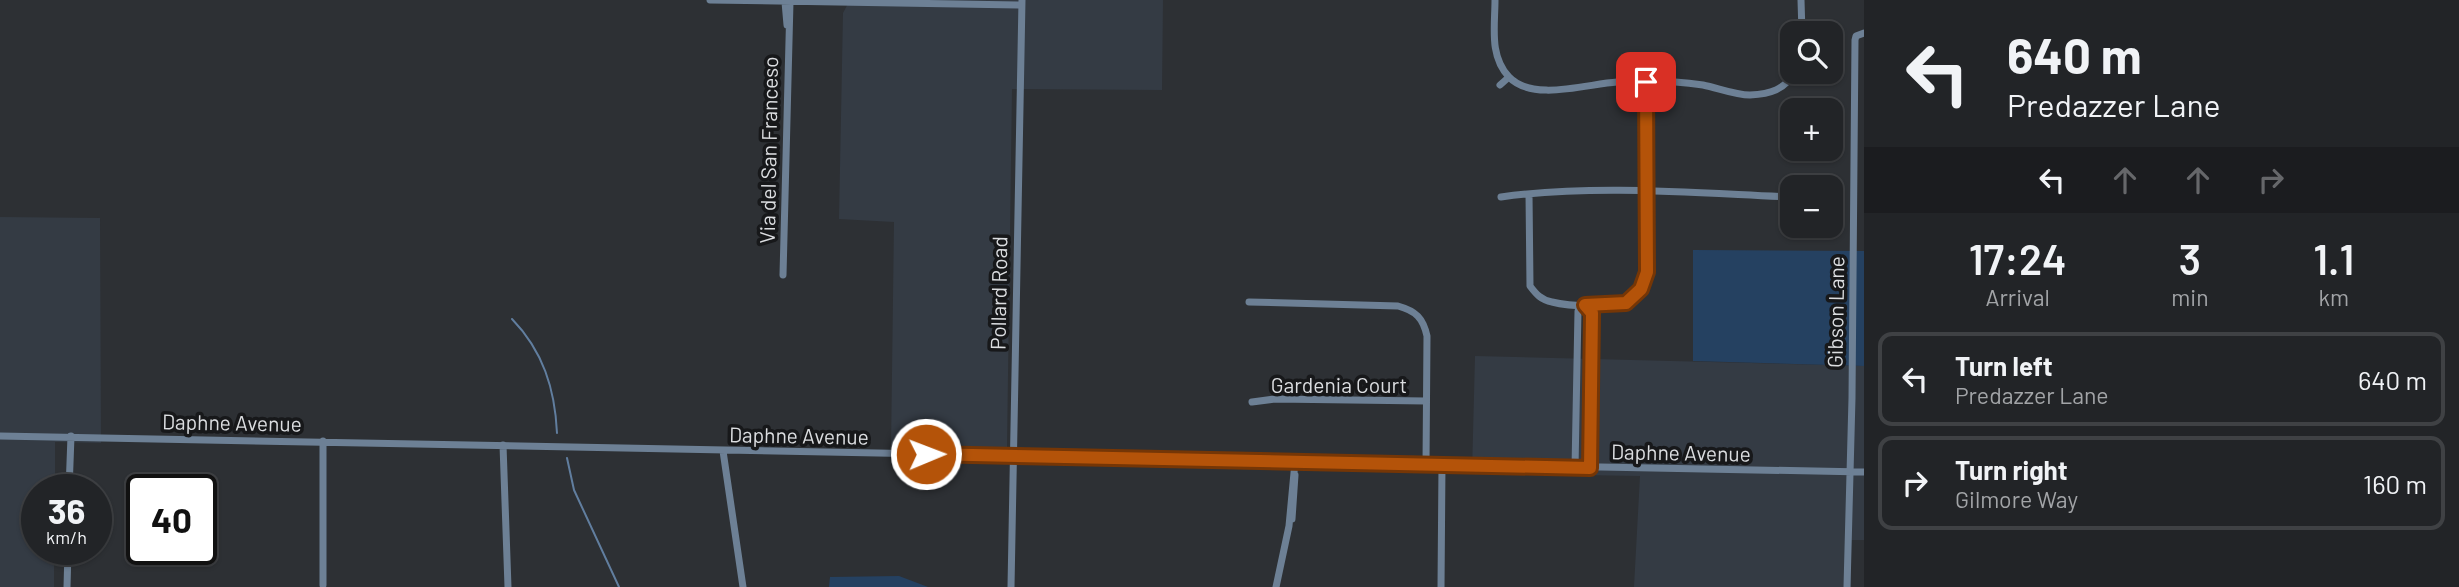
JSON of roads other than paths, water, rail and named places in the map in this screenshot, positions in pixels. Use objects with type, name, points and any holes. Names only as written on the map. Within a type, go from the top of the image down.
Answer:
[{"type":"street","points":[[710,0],[1021,3]]},
{"type":"street","points":[[1495,0],[1496,53],[1509,77],[1528,87],[1550,90],[1586,84],[1646,82],[1702,85],[1748,95],[1776,91],[1788,84]]},
{"type":"street","points":[[1801,0],[1802,21]]},
{"type":"street","name":"Via del San Franceso","points":[[783,275],[787,2]]},
{"type":"street","name":"Pollard Road","points":[[1011,587],[1021,3]]},
{"type":"street","name":"Gibson Lane","points":[[1849,472],[1855,40],[1856,36],[1864,33]]},
{"type":"street","points":[[1500,85],[1509,77]]},
{"type":"street","points":[[1529,194],[1530,286],[1537,296],[1552,302],[1585,305],[1626,303],[1641,289],[1647,272],[1646,82]]},
{"type":"street","points":[[1501,197],[1645,192],[1780,197]]},
{"type":"street","points":[[1249,302],[1398,306],[1412,310],[1423,320],[1427,336],[1426,464]]},
{"type":"street","points":[[1575,468],[1578,312],[1585,305]]},
{"type":"street","points":[[1585,305],[1592,313],[1590,468]]},
{"type":"street","name":"Gardenia Court","points":[[1252,402],[1275,399],[1426,401]]},
{"type":"street","points":[[1576,400],[1590,401]]},
{"type":"street","name":"Daphne Avenue","points":[[0,436],[1864,472]]},
{"type":"street","points":[[70,474],[71,436]]},
{"type":"street","points":[[323,441],[323,585]]},
{"type":"street","points":[[503,445],[508,587]]},
{"type":"street","points":[[723,451],[743,587]]},
{"type":"street","points":[[1276,587],[1289,526],[1295,462]]},
{"type":"street","points":[[1441,587],[1442,464]]},
{"type":"street","points":[[1847,587],[1849,472]]},
{"type":"street","points":[[67,587],[68,565]]},
{"type":"waterway","points":[[512,319],[532,344],[545,372],[553,401],[557,433]]},
{"type":"waterway","points":[[567,458],[574,490],[619,587]]}]
